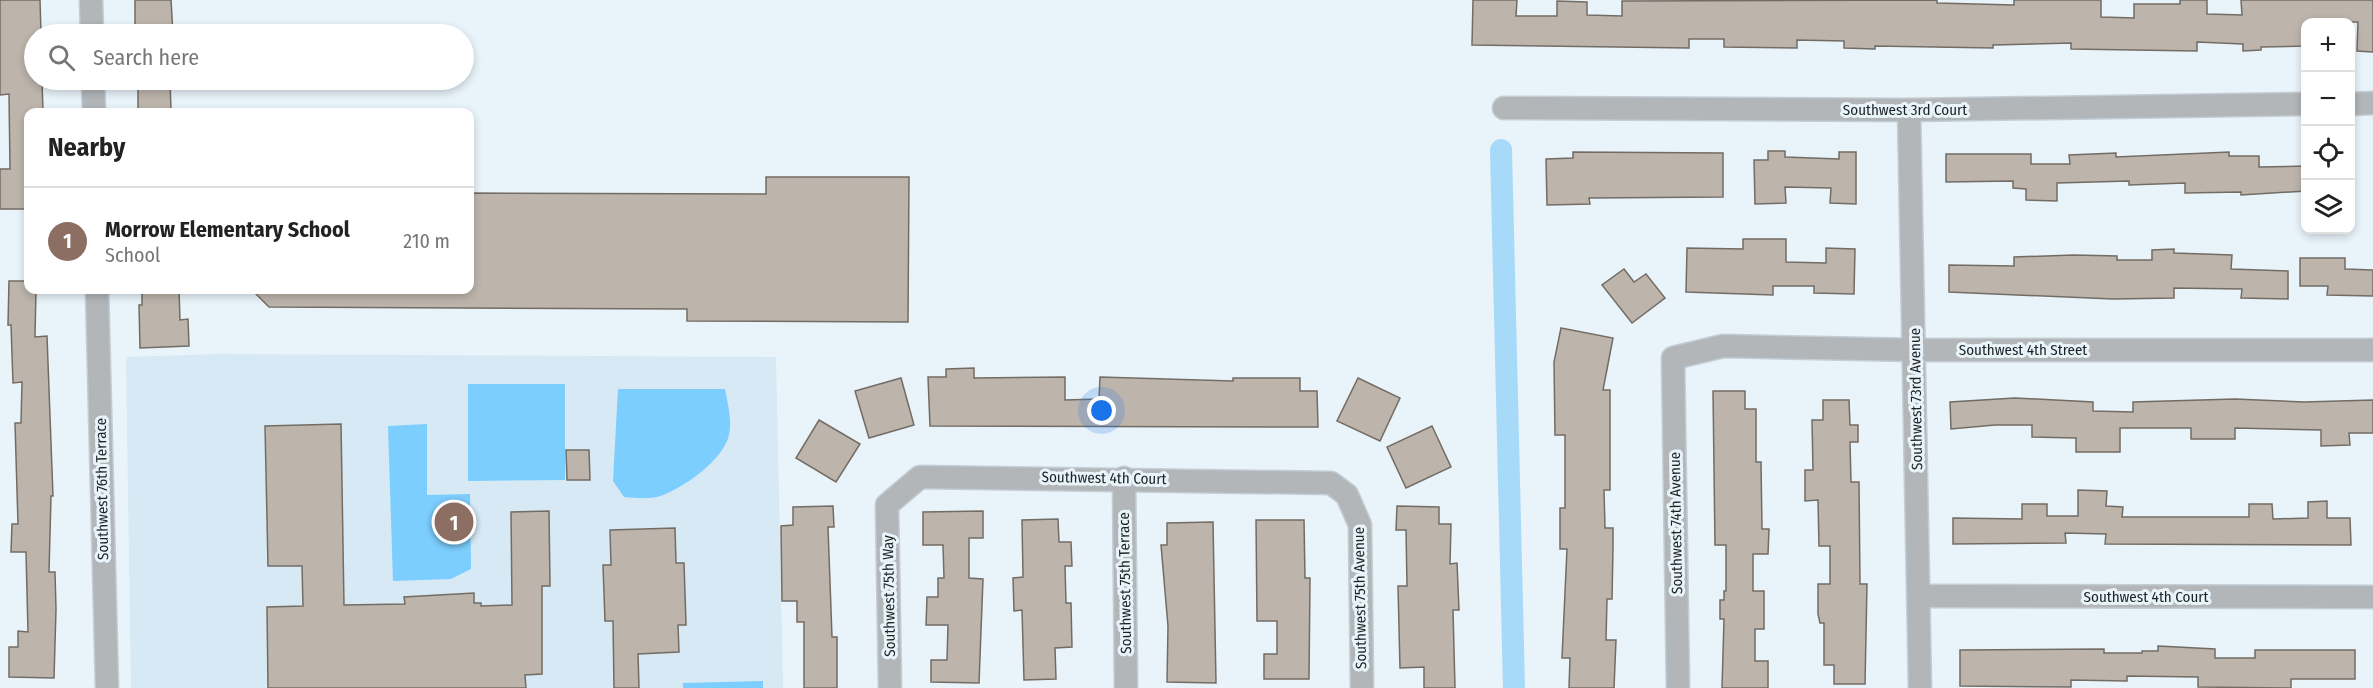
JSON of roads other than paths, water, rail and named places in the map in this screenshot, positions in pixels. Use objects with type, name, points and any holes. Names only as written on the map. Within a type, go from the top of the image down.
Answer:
[{"type":"street","points":[[91,0],[92,24]]},
{"type":"street","points":[[93,90],[94,108]]},
{"type":"street","points":[[2355,104],[2373,103]]},
{"type":"street","name":"Southwest 3rd Court","points":[[1504,108],[1909,110],[2301,104]]},
{"type":"street","name":"Southwest 73rd Avenue","points":[[1909,110],[1920,688]]},
{"type":"street","name":"Southwest 76th Terrace","points":[[97,294],[107,688]]},
{"type":"street","name":"Southwest 4th Street","points":[[1673,358],[1723,346],[1915,350],[2373,350]]},
{"type":"street","name":"Southwest 74th Avenue","points":[[1673,358],[1678,688]]},
{"type":"street","name":"Southwest 4th Court","points":[[887,505],[920,477],[1124,478],[1330,483]]},
{"type":"street","name":"Southwest 75th Terrace","points":[[1124,478],[1126,688]]},
{"type":"street","name":"Southwest 75th Avenue","points":[[1330,483],[1347,495],[1360,525],[1362,688]]},
{"type":"street","name":"Southwest 75th Way","points":[[887,505],[890,688]]},
{"type":"street","name":"Southwest 4th Court","points":[[1920,596],[2373,597]]},
{"type":"waterway","points":[[1501,150],[1514,688]]},
{"type":"place","name":"Morrow Elementary School","points":[[454,522]]}]
